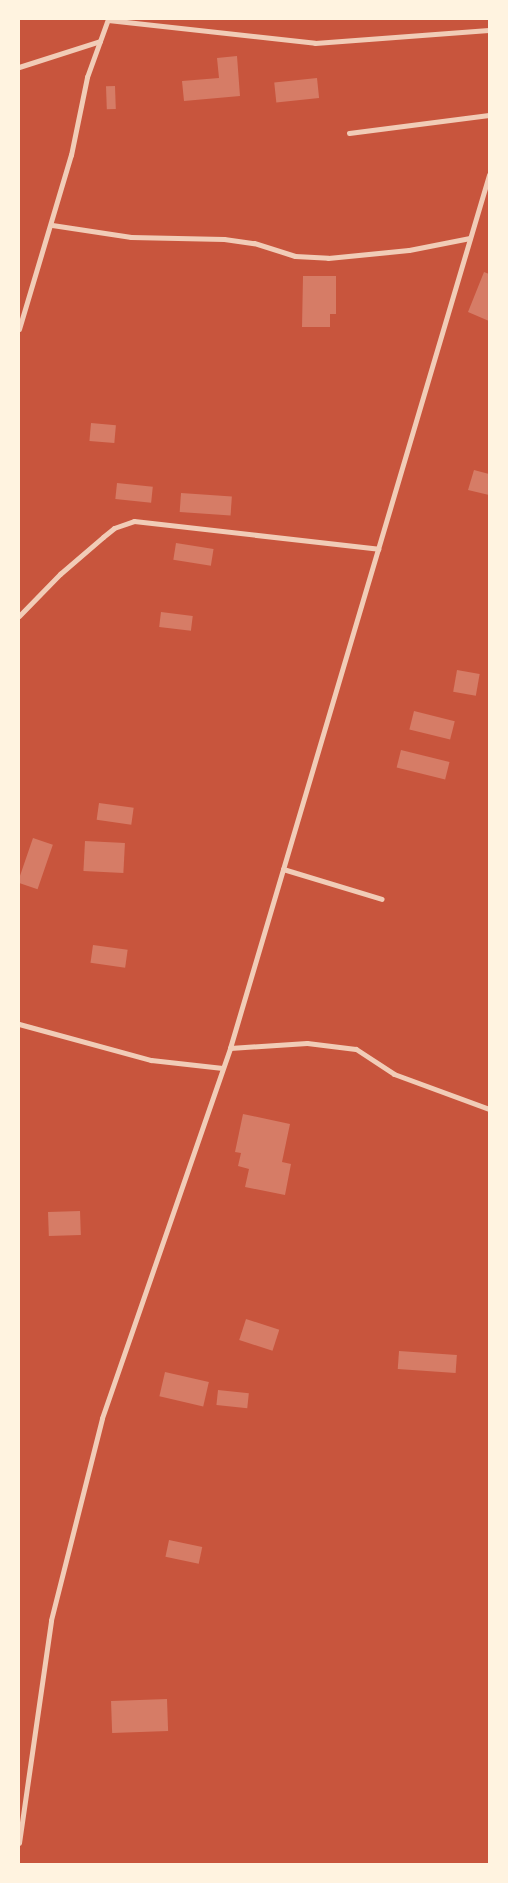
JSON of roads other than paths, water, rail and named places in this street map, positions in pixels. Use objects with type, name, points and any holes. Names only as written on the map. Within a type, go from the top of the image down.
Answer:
[{"type":"street","points":[[19,329],[52,225],[71,155],[87,77],[108,20],[315,42],[489,30]]},
{"type":"street","points":[[19,66],[100,41]]},
{"type":"street","points":[[349,133],[489,115]]},
{"type":"street","points":[[19,1843],[51,1620],[77,1506],[102,1418],[230,1048],[489,175]]},
{"type":"street","points":[[52,225],[131,237],[234,240],[295,256],[328,258],[409,250],[470,238]]},
{"type":"street","points":[[19,616],[60,574],[103,537],[114,528],[134,521],[378,549]]},
{"type":"street","points":[[283,869],[382,899]]},
{"type":"street","points":[[19,1024],[150,1060],[223,1068]]},
{"type":"street","points":[[230,1048],[306,1043],[356,1049],[394,1074],[489,1110]]}]
